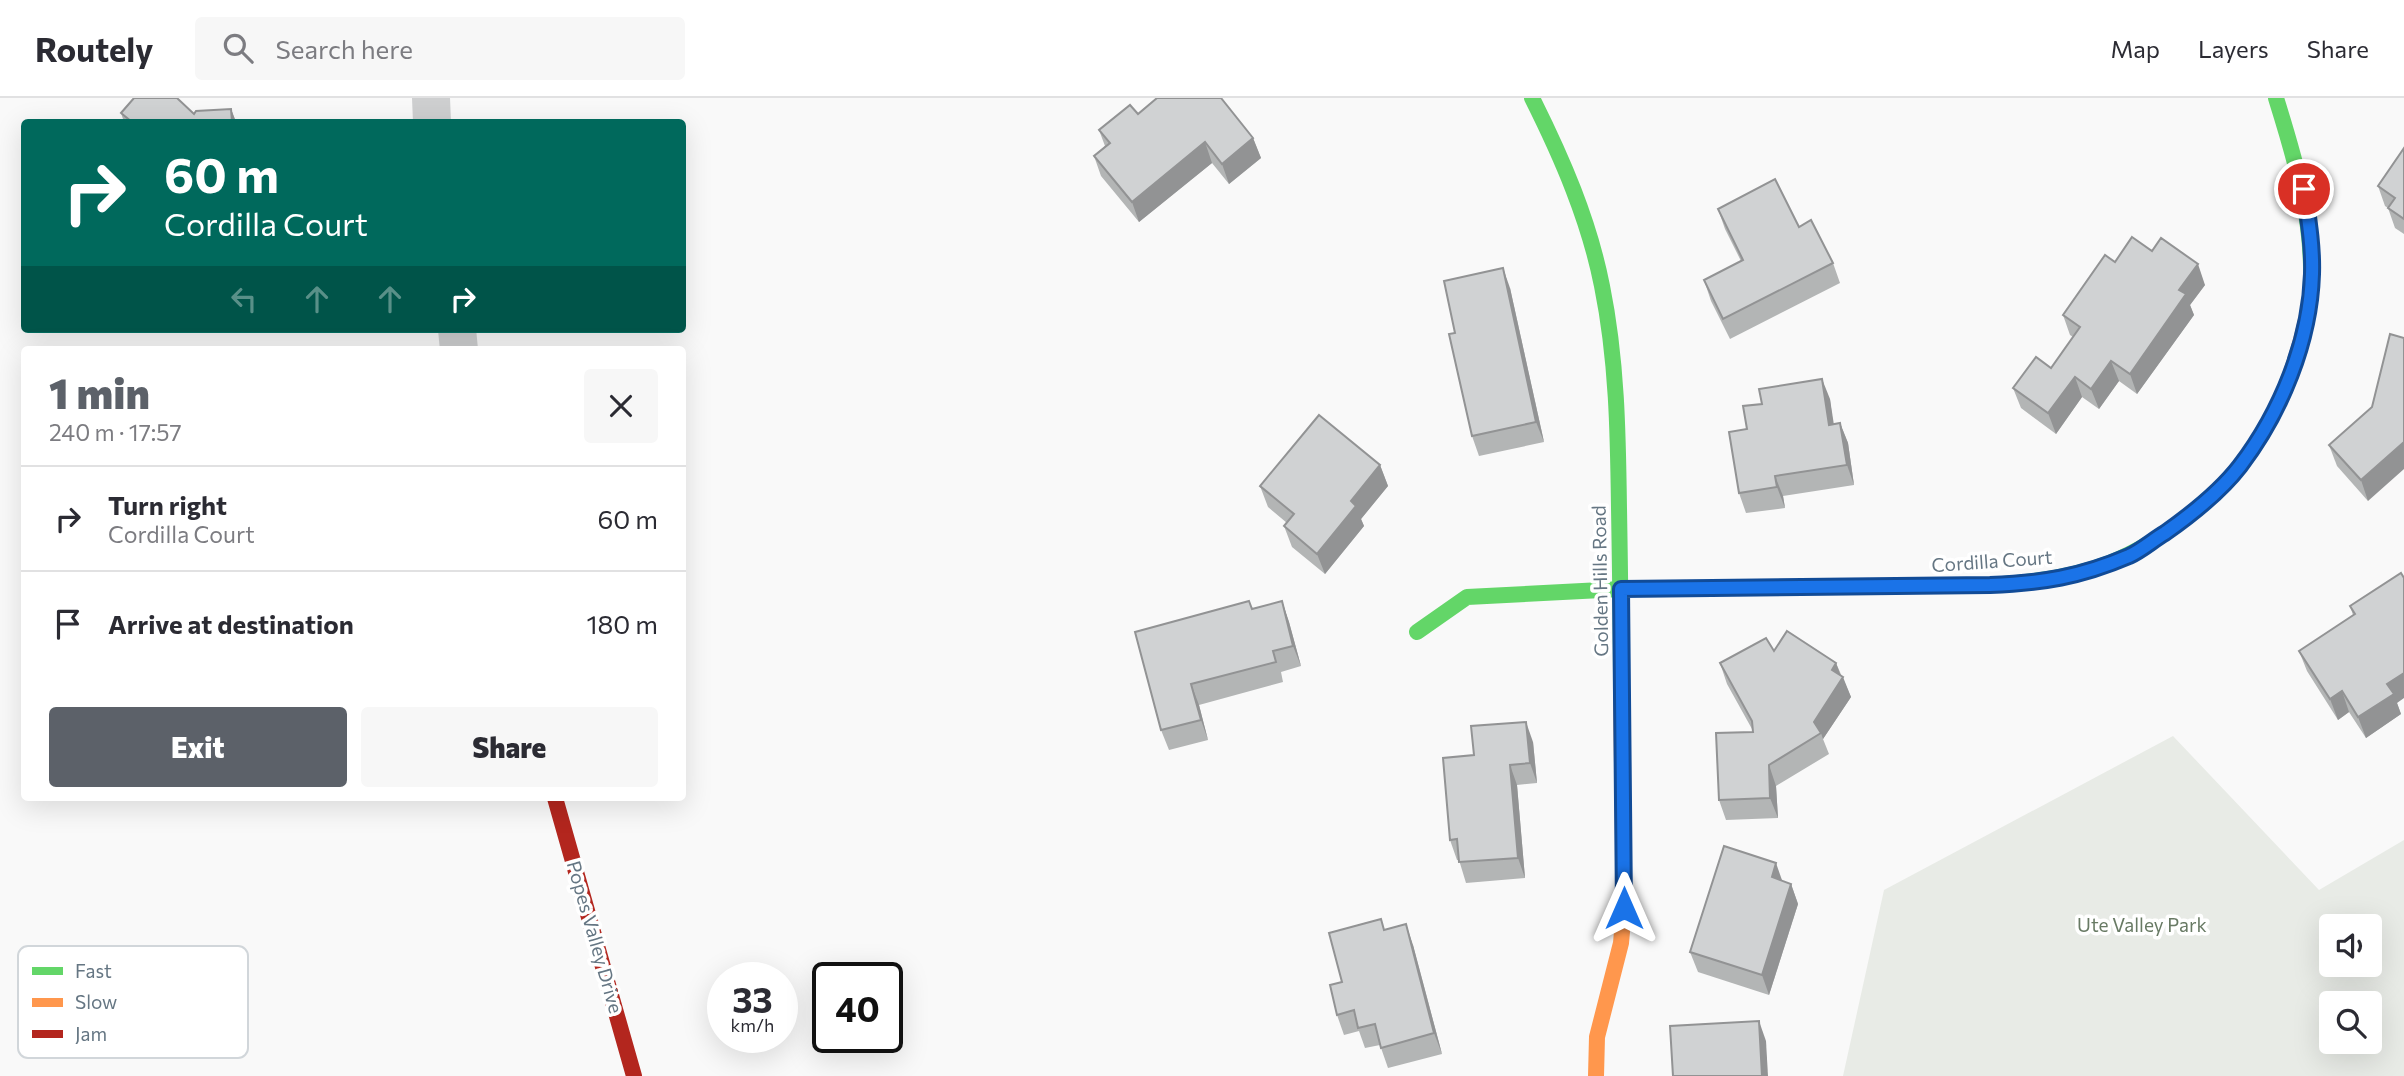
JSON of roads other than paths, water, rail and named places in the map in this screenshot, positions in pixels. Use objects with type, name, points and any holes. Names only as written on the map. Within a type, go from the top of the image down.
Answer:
[{"type":"street","points":[[431,98],[432,119]]},
{"type":"street","name":"Golden Hills Road","points":[[1532,98],[1572,180],[1591,237],[1606,296],[1618,405],[1624,908],[1621,943],[1598,1037],[1596,1076]]},
{"type":"street","name":"Cordilla Court","points":[[1417,632],[1468,597],[1621,589],[2038,583],[2089,572],[2132,554],[2209,498],[2240,466],[2267,424],[2289,378],[2304,332],[2312,275],[2310,233],[2304,189],[2276,98]]},
{"type":"street","name":"Popes Valley Drive","points":[[556,801],[634,1076]]},
{"type":"park label","name":"Ute Valley Park","points":[[2142,925]]}]
